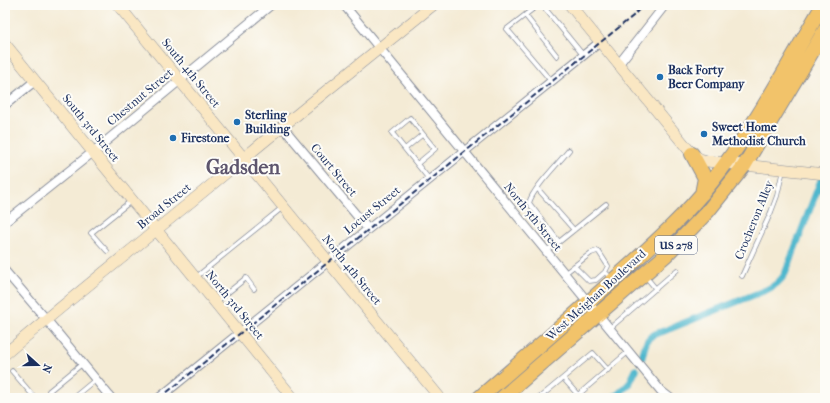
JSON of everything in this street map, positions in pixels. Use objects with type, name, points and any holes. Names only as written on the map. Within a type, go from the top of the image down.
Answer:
[{"type":"highway","name":"West Meighan Boulevard","points":[[480,398],[588,302],[609,276],[685,213],[702,194],[725,164],[760,112],[823,5]]},
{"type":"highway","name":"West Meighan Boulevard","points":[[502,398],[666,255],[721,196],[744,166],[825,30]]},
{"type":"highway","points":[[692,154],[705,178],[702,194]]},
{"type":"main road","name":"South 4th Street","points":[[118,5],[244,158]]},
{"type":"main road","name":"Broad Street","points":[[5,354],[282,126],[433,5]]},
{"type":"main road","points":[[570,5],[692,154],[707,161],[725,164],[825,174]]},
{"type":"main road","name":"South 3rd Street","points":[[5,44],[156,229]]},
{"type":"main road","name":"North 4th Street","points":[[244,158],[440,398]]},
{"type":"main road","name":"North 3rd Street","points":[[156,229],[293,398]]},
{"type":"street","name":"Chestnut Street","points":[[5,222],[93,152],[271,5]]},
{"type":"street","name":"North 5th Street","points":[[344,5],[628,352],[661,391],[670,398]]},
{"type":"street","points":[[618,65],[665,5]]},
{"type":"street","name":"Locust Street","points":[[159,398],[464,150],[600,42]]},
{"type":"street","points":[[5,105],[35,81]]},
{"type":"street","name":"Court Street","points":[[282,126],[368,229]]},
{"type":"street","points":[[5,271],[111,398]]},
{"type":"lane","points":[[551,81],[507,29],[539,5],[543,6],[583,55]]},
{"type":"lane","points":[[525,15],[557,56]]},
{"type":"lane","points":[[792,58],[804,65]]},
{"type":"lane","points":[[417,164],[435,149],[410,118],[392,133],[429,179]]},
{"type":"lane","points":[[405,149],[423,134]]},
{"type":"lane","points":[[560,242],[529,203],[538,188],[570,150]]},
{"type":"lane","name":"Crocheron Alley","points":[[742,276],[771,212],[777,196],[783,170]]},
{"type":"lane","points":[[538,188],[574,230]]},
{"type":"lane","points":[[107,251],[91,233],[132,200]]},
{"type":"lane","points":[[545,251],[560,242],[606,204]]},
{"type":"lane","points":[[195,278],[284,206]]},
{"type":"lane","points":[[564,274],[574,266],[591,253],[597,251],[608,266],[609,276],[589,281],[574,266]]},
{"type":"lane","points":[[609,329],[677,270]]},
{"type":"lane","points":[[644,274],[656,289]]},
{"type":"lane","points":[[216,303],[246,278],[254,289]]},
{"type":"lane","points":[[563,378],[578,395],[628,352]]},
{"type":"lane","points":[[540,398],[592,353],[608,370]]},
{"type":"lane","points":[[54,398],[49,391],[83,363]]},
{"type":"lane","points":[[12,371],[35,398]]},
{"type":"lane","points":[[73,398],[96,379]]},
{"type":"waterway","points":[[641,361],[645,345],[649,338],[653,335],[766,290],[779,282],[785,274],[821,180]]},
{"type":"waterway","points":[[614,398],[629,384],[636,370]]},
{"type":"railway","points":[[160,398],[633,16],[643,5]]},
{"type":"place","name":"Back Forty Beer Company","points":[[660,77]]},
{"type":"place","name":"Sterling Building","points":[[237,122]]},
{"type":"place","name":"Sweet Home Methodist Church","points":[[704,134]]},
{"type":"place","name":"Firestone","points":[[173,138]]},
{"type":"district","name":"Gadsden","points":[[243,167]]}]
